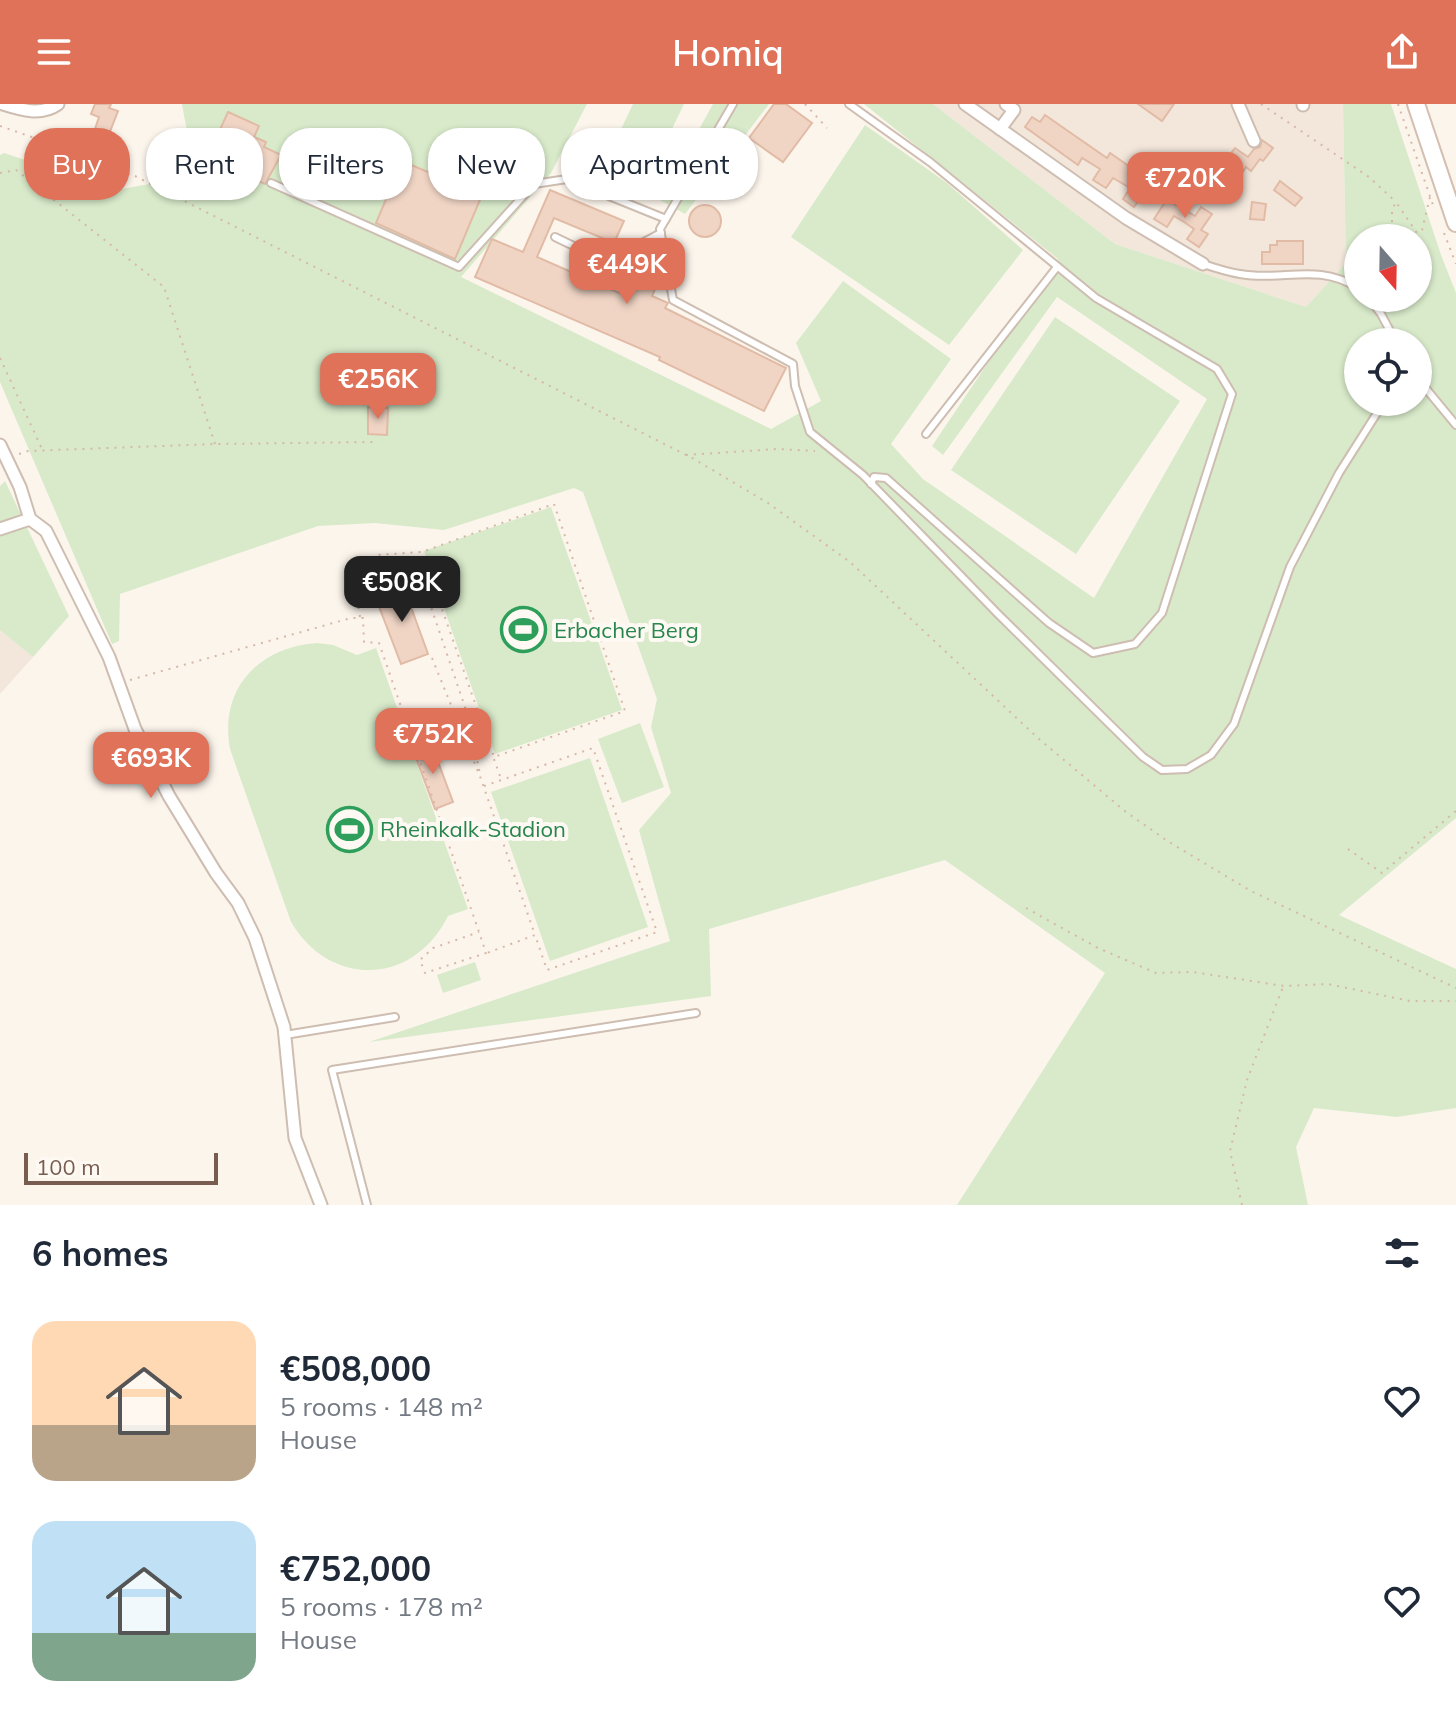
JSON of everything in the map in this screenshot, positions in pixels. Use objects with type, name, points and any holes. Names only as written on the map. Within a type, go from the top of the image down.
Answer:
[{"type":"street","points":[[3,104],[25,111],[43,111],[58,104]]},
{"type":"street","points":[[965,104],[1126,218],[1203,264]]},
{"type":"street","points":[[1000,129],[1014,110],[1006,104]]},
{"type":"street","points":[[1238,104],[1254,141]]},
{"type":"street","points":[[1416,104],[1456,223]]},
{"type":"street","points":[[0,445],[20,487],[30,519],[46,531],[109,657],[135,729],[169,796],[238,903],[255,938],[285,1035],[295,1138],[321,1205]]},
{"type":"street","points":[[0,529],[30,519]]},
{"type":"lane","points":[[733,104],[660,229],[673,300],[793,364],[795,386],[810,432],[871,484],[1143,757],[1162,770],[1187,769],[1211,755],[1234,724],[1290,567],[1339,473],[1375,416]]},
{"type":"lane","points":[[849,104],[930,162],[1096,298],[1217,369],[1232,394],[1162,613],[1135,644],[1093,653],[1049,623],[886,478],[874,477],[871,484]]},
{"type":"lane","points":[[271,183],[459,267],[534,184],[567,179],[666,219]]},
{"type":"lane","points":[[555,237],[603,257],[618,254],[661,233]]},
{"type":"lane","points":[[1203,264],[1242,275],[1313,273],[1344,280]]},
{"type":"lane","points":[[926,434],[1057,267]]},
{"type":"lane","points":[[1432,396],[1456,425]]},
{"type":"lane","points":[[367,1205],[332,1070],[696,1013]]},
{"type":"lane","points":[[285,1035],[395,1017]]},
{"type":"path","points":[[805,104],[827,128]]},
{"type":"path","points":[[1261,104],[1369,177],[1396,202],[1417,233],[1422,230],[1425,213]]},
{"type":"path","points":[[0,126],[135,176],[685,455],[768,503],[850,562],[1039,739],[1148,827],[1251,891],[1456,988]]},
{"type":"path","points":[[0,173],[16,170],[164,287],[215,444]]},
{"type":"path","points":[[1392,224],[1392,210],[1396,202]]},
{"type":"path","points":[[0,358],[42,450]]},
{"type":"path","points":[[7,459],[28,451],[42,450],[373,442]]},
{"type":"path","points":[[685,455],[777,449],[835,452]]},
{"type":"path","points":[[486,953],[379,643],[364,642],[363,618],[358,614],[354,578],[375,555],[422,552],[554,504],[625,711],[494,757]]},
{"type":"path","points":[[422,552],[501,780]]},
{"type":"path","points":[[357,577],[410,574],[431,607],[468,716],[483,784]]},
{"type":"path","points":[[118,683],[351,618],[361,618]]},
{"type":"path","points":[[432,658],[483,784],[547,970],[657,932],[593,748],[483,784]]},
{"type":"path","points":[[1348,849],[1382,873],[1456,811]]},
{"type":"path","points":[[1026,908],[1098,948],[1156,973],[1193,972],[1284,986],[1328,984],[1410,1001],[1456,1001]]},
{"type":"path","points":[[479,932],[433,948],[420,960],[425,973],[535,935]]},
{"type":"path","points":[[1242,1205],[1230,1151],[1247,1080],[1284,986]]},
{"type":"shaded area","points":[[933,104],[1343,104],[1344,265],[1306,307],[1115,244]]},
{"type":"shaded area","points":[[0,630],[33,657],[0,694]]},
{"type":"green space","points":[[182,104],[587,104],[574,128],[561,128],[561,154],[545,180],[545,128],[428,128],[428,200],[528,200],[461,277],[771,429],[821,401],[796,343],[843,281],[951,359],[891,444],[923,479],[1094,598],[1207,399],[1057,297],[943,455],[932,446],[1058,259],[864,104],[933,104],[1115,244],[1306,307],[1344,265],[1344,312],[1432,312],[1432,228],[1456,293],[1456,818],[1339,915],[1456,969],[1456,1108],[1397,1117],[1314,1108],[1296,1147],[1308,1205],[957,1205],[1105,973],[945,860],[709,929],[711,996],[369,1042],[670,941],[639,830],[671,793],[651,727],[657,699],[583,492],[574,488],[444,530],[375,523],[318,526],[120,594],[119,641],[112,644],[0,382],[0,155],[4,153],[24,160],[24,200],[130,200],[130,188],[146,185],[146,200],[263,200],[263,128],[186,128]]},
{"type":"green space","points":[[633,104],[684,104],[672,128],[622,128]]},
{"type":"green space","points":[[713,104],[769,104],[751,128],[700,128]]},
{"type":"green space","points":[[1343,104],[1391,104],[1431,224],[1345,224]]},
{"type":"green space","points":[[865,125],[947,183],[1023,250],[949,345],[791,237]]},
{"type":"green space","points":[[660,200],[696,200],[685,214]]},
{"type":"green space","points":[[1055,317],[1180,401],[1076,554],[951,470]]},
{"type":"green space","points":[[5,481],[69,616],[33,657],[0,630],[0,486]]},
{"type":"green space","name":"Erbacher Berg","points":[[551,507],[622,710],[495,754],[424,551]]},
{"type":"green space","name":"Rheinkalk-Stadion","points":[[317,643],[333,645],[357,655],[376,648],[468,909],[448,916],[433,939],[415,955],[394,966],[372,970],[349,968],[328,959],[308,944],[291,922],[230,749],[228,727],[231,707],[237,690],[248,675],[261,662],[277,653]]},
{"type":"green space","points":[[640,723],[664,787],[622,803],[598,739]]},
{"type":"green space","points":[[590,758],[648,927],[550,961],[491,792]]},
{"type":"green space","points":[[475,962],[481,980],[443,993],[437,975]]},
{"type":"building","points":[[95,104],[111,104],[109,108],[118,111],[111,128],[95,128],[99,117],[91,114]]},
{"type":"building","points":[[774,104],[786,104],[812,123],[783,162],[758,144],[756,128]]},
{"type":"building","points":[[1138,104],[1174,104],[1162,121]]},
{"type":"building","points":[[228,112],[259,126],[258,128],[221,128]]},
{"type":"building","points":[[1045,115],[1107,158],[1110,153],[1143,176],[1133,190],[1142,196],[1134,207],[1123,199],[1130,188],[1113,178],[1106,188],[1093,180],[1100,169],[1082,158],[1078,165],[1025,127],[1032,117],[1040,122]]},
{"type":"building","points":[[1262,140],[1273,148],[1251,171],[1246,167],[1238,179],[1221,166],[1235,148],[1248,157],[1260,147]]},
{"type":"building","points":[[263,141],[266,142],[264,147],[279,154],[265,184]]},
{"type":"building","points":[[412,165],[428,172],[428,200],[480,200],[455,259],[376,223],[386,200],[412,200]]},
{"type":"building","points":[[1280,181],[1302,198],[1295,206],[1274,190]]},
{"type":"building","points":[[550,190],[561,195],[561,200],[574,200],[624,221],[614,243],[554,218],[537,257],[619,293],[636,254],[660,265],[662,273],[652,296],[668,303],[665,308],[786,368],[764,411],[659,360],[660,357],[475,277],[492,239],[523,252]]},
{"type":"building","points":[[1167,199],[1195,216],[1201,207],[1212,214],[1201,230],[1208,234],[1199,247],[1187,239],[1194,229],[1184,222],[1174,216],[1167,227],[1154,219]]},
{"type":"building","points":[[1252,202],[1266,204],[1264,220],[1250,219]]},
{"type":"building","points":[[705,205],[716,210],[721,221],[716,232],[705,237],[694,232],[689,221],[694,210]]},
{"type":"building","points":[[1277,241],[1303,241],[1303,264],[1262,264],[1262,252],[1270,252],[1270,245],[1277,245]]},
{"type":"building","points":[[368,407],[388,408],[387,435],[368,434]]},
{"type":"building","points":[[403,585],[428,654],[401,664],[375,596]]},
{"type":"building","points":[[431,743],[453,802],[435,809],[413,750]]},
{"type":"place","name":"Erbacher Berg","points":[[523,630]]},
{"type":"place","name":"Rheinkalk-Stadion","points":[[349,829]]}]
